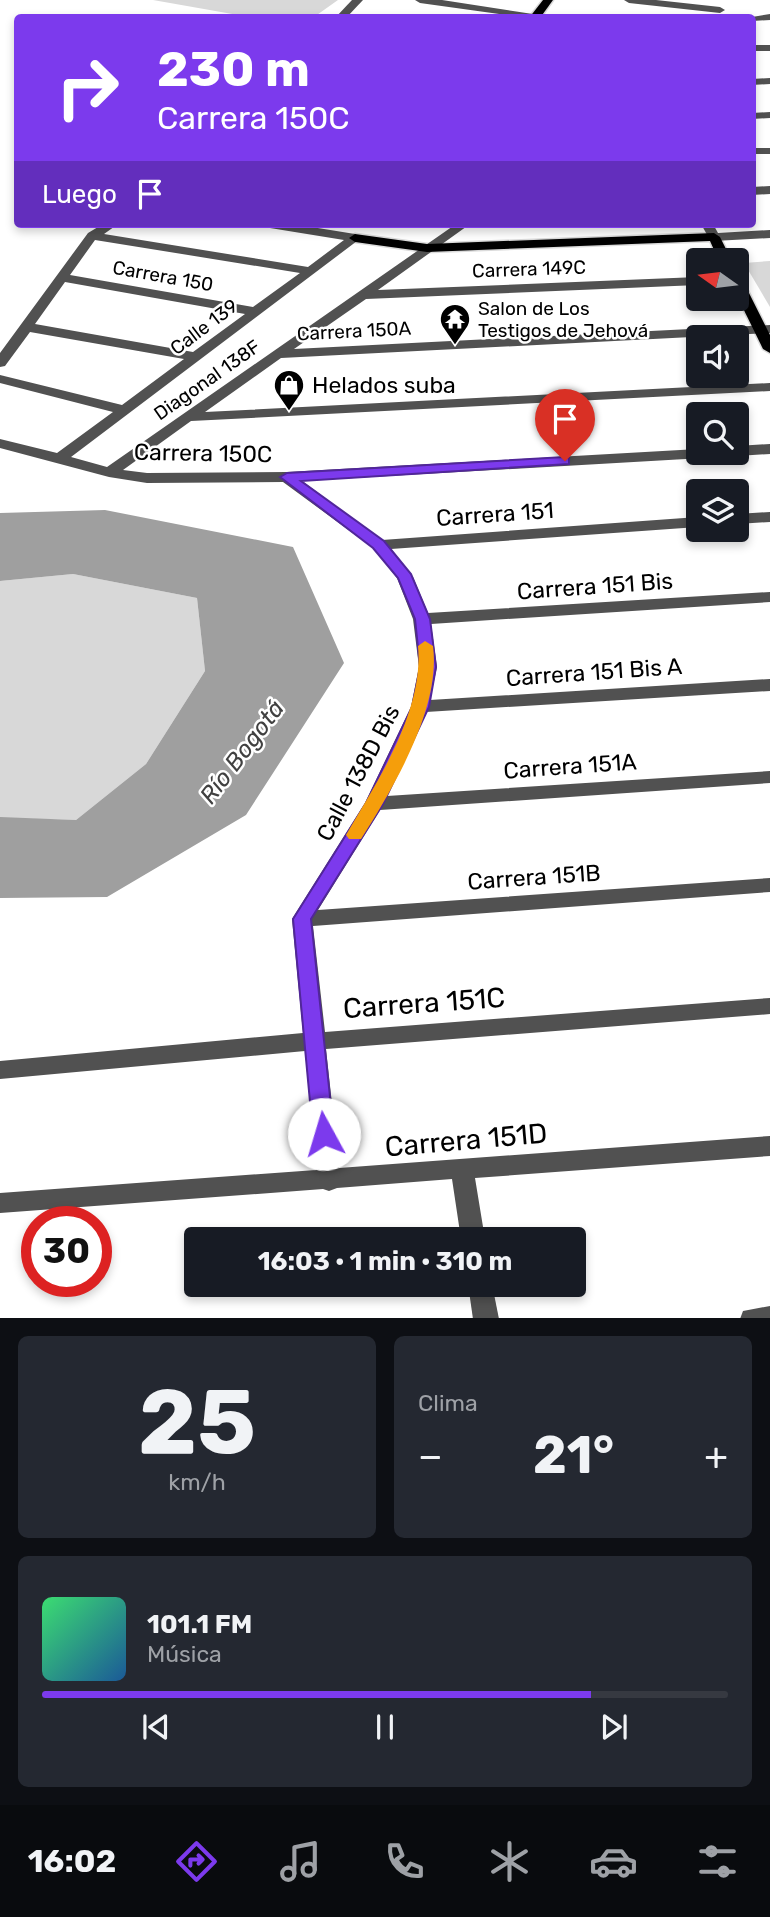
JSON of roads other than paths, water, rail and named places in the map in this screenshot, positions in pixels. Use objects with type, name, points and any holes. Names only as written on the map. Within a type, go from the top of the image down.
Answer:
[{"type":"main road","points":[[537,14],[548,0]]},
{"type":"main road","name":"Calle 139","points":[[355,238],[364,228]]},
{"type":"main road","points":[[355,238],[427,248],[714,237],[720,248]]},
{"type":"main road","points":[[749,303],[765,329],[770,349]]},
{"type":"street","points":[[344,14],[358,0]]},
{"type":"street","points":[[420,0],[521,14]]},
{"type":"street","points":[[629,0],[720,9]]},
{"type":"street","points":[[0,363],[92,236],[105,228]]},
{"type":"street","points":[[294,228],[355,238]]},
{"type":"street","name":"Diagonal 138F","points":[[110,472],[458,228]]},
{"type":"street","points":[[709,228],[714,237],[770,234]]},
{"type":"street","points":[[92,236],[312,271]]},
{"type":"street","name":"Calle 139","points":[[60,458],[355,238]]},
{"type":"street","name":"Carrera 150","points":[[62,278],[257,312]]},
{"type":"street","name":"Carrera 149C","points":[[361,295],[686,281]]},
{"type":"street","points":[[27,327],[195,357]]},
{"type":"street","name":"Carrera 150A","points":[[276,354],[765,329]]},
{"type":"street","points":[[0,379],[124,410]]},
{"type":"street","points":[[187,417],[770,387]]},
{"type":"street","name":"Carrera 150C","points":[[0,443],[110,472],[147,478],[287,477],[686,454]]},
{"type":"street","points":[[749,450],[770,449]]},
{"type":"street","name":"Calle 138D Bis","points":[[287,477],[379,545],[405,578],[422,619],[428,667],[420,707],[374,804],[302,919]]},
{"type":"street","points":[[749,518],[770,517]]},
{"type":"street","name":"Carrera 151","points":[[379,545],[686,523]]},
{"type":"street","name":"Carrera 151 Bis","points":[[422,619],[770,597]]},
{"type":"street","name":"Carrera 151 Bis A","points":[[420,707],[770,685]]},
{"type":"street","name":"Carrera 151A","points":[[374,804],[770,777]]},
{"type":"street","name":"Carrera 151B","points":[[302,919],[770,885]]},
{"type":"street","points":[[302,919],[328,1181]]},
{"type":"street","name":"Carrera 151C","points":[[0,1070],[314,1041],[770,1006]]},
{"type":"street","name":"Carrera 151D","points":[[0,1203],[328,1181],[770,1146]]},
{"type":"street","points":[[462,1170],[471,1227]]},
{"type":"street","points":[[482,1297],[486,1318]]},
{"type":"street","points":[[752,1318],[770,1317]]},
{"type":"water","name":"Río Bogotá","points":[[105,510],[293,547],[344,663],[246,815],[107,897],[0,898],[0,817],[76,820],[146,764],[205,671],[197,598],[73,574],[0,581],[0,513]]},
{"type":"place","name":"Salon de Los Testigos de Jehová","points":[[455,346]]},
{"type":"place","name":"Helados suba","points":[[289,412]]}]
